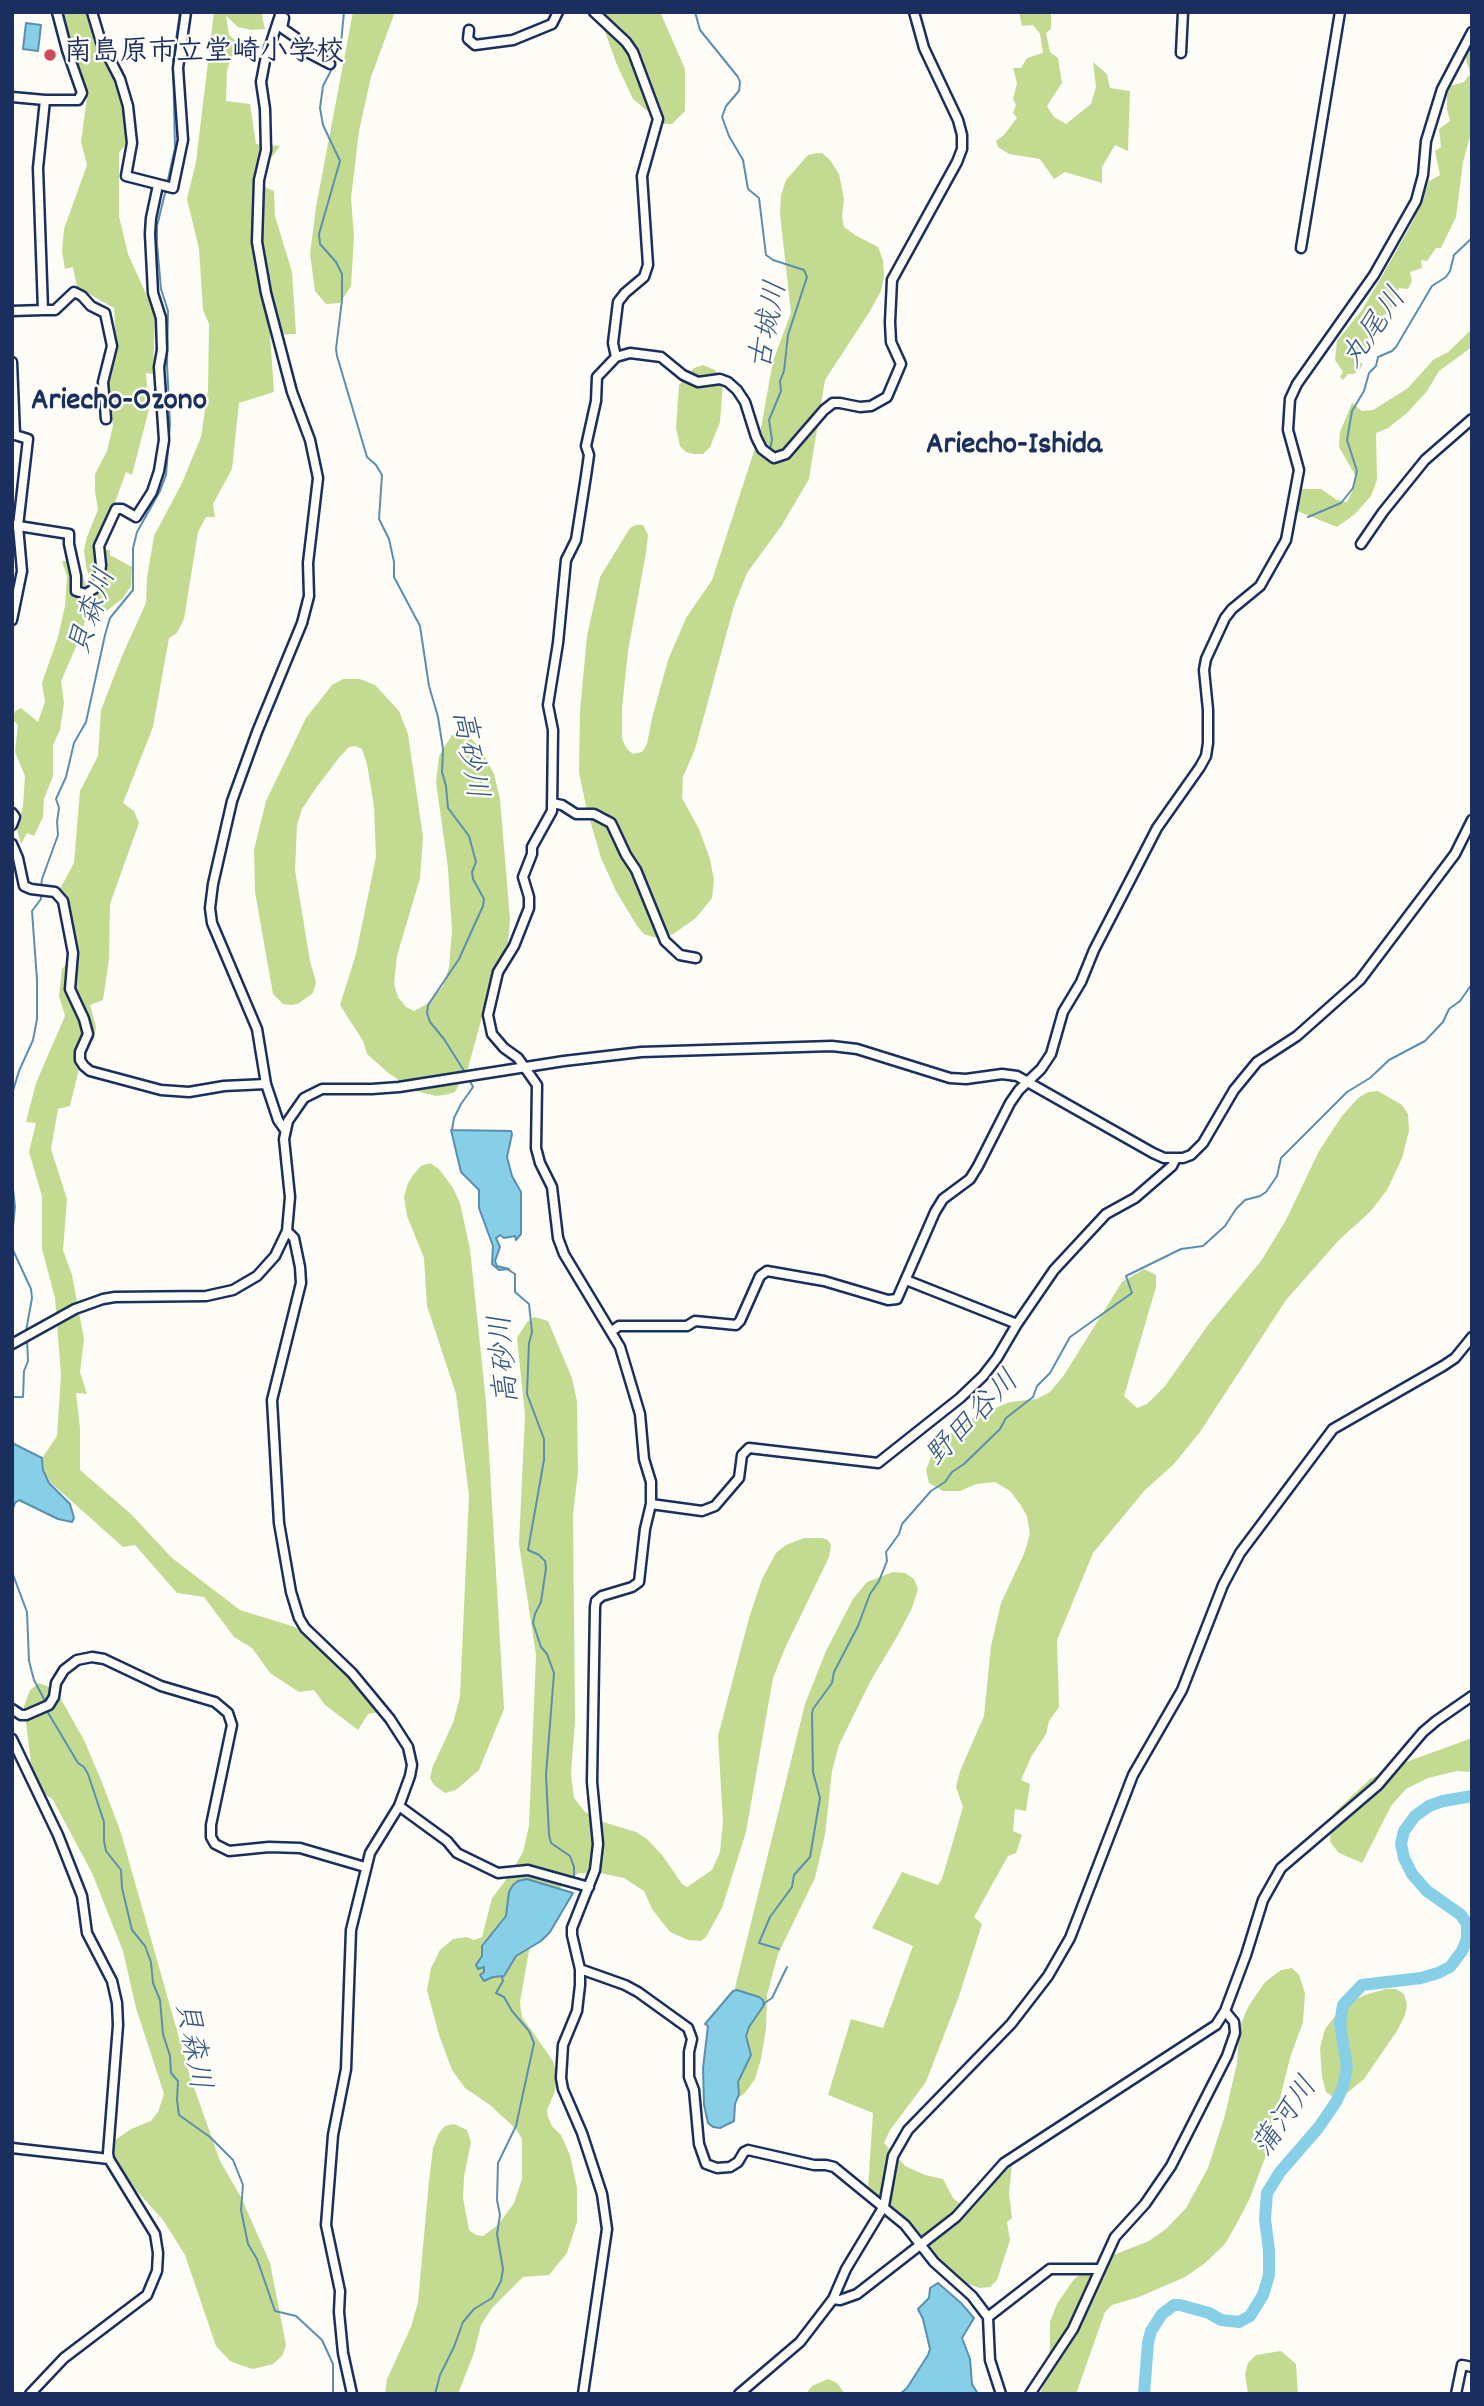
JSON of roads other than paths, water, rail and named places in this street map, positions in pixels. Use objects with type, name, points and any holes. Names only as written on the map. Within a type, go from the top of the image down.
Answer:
[{"type":"street","points":[[12,97],[78,100],[82,93],[57,12]]},
{"type":"street","points":[[92,12],[101,43],[120,79],[128,106],[132,143],[126,176],[173,188],[183,140],[177,68],[186,12]]},
{"type":"street","points":[[283,12],[282,28],[295,37],[303,50],[330,64]]},
{"type":"street","points":[[283,12],[265,61],[261,82],[266,150],[259,180],[257,242],[265,293],[292,392],[310,440],[318,478],[308,563],[309,596],[302,623],[232,801],[210,908],[212,923],[257,1029],[266,1084],[278,1121],[285,1130]]},
{"type":"street","points":[[469,30],[468,39],[475,45],[513,40],[552,24],[558,12]]},
{"type":"street","points":[[594,12],[633,52],[658,119],[642,176],[648,265],[644,276],[618,302],[613,343],[616,357]]},
{"type":"street","points":[[583,2394],[607,2229],[602,2194],[561,2078],[563,2045],[577,2011],[580,1969],[572,1928],[595,1870],[598,1844],[592,1782],[595,1607],[596,1601],[602,1596],[632,1587],[639,1581],[645,1528],[651,1504],[650,1482],[640,1414],[620,1347],[564,1254],[558,1238],[552,1187],[536,1148],[537,1085],[526,1067],[497,1040],[488,1023],[488,1015],[498,972],[514,946],[530,908],[523,877],[535,839],[551,815],[553,730],[548,705],[558,643],[566,561],[576,540],[586,476],[589,455],[586,446],[596,401],[595,381],[599,373],[616,357],[630,353],[653,354],[668,361],[691,380],[698,382],[720,379],[728,382],[745,402],[762,449],[774,458],[786,454],[833,403],[871,406],[887,397],[901,364],[891,342],[892,280],[962,149],[958,120],[924,48],[914,12]]},
{"type":"street","points":[[1181,53],[1184,12]]},
{"type":"street","points":[[1301,248],[1340,12]]},
{"type":"street","points":[[612,1331],[619,1326],[687,1326],[695,1321],[736,1325],[760,1276],[767,1271],[824,1281],[894,1300],[899,1296],[943,1199],[970,1179],[1010,1103],[1051,1054],[1063,1012],[1082,982],[1094,950],[1157,828],[1206,756],[1209,743],[1209,710],[1204,670],[1206,659],[1225,618],[1260,586],[1275,562],[1288,531],[1299,470],[1289,430],[1290,399],[1297,384],[1374,275],[1416,201],[1423,175],[1426,141],[1442,89],[1472,32]]},
{"type":"street","points":[[43,310],[38,168],[46,100]]},
{"type":"street","points":[[15,526],[69,534],[76,591],[86,594],[99,581],[99,546],[116,509],[122,509],[136,517],[152,492],[164,440],[159,367],[162,350],[161,318],[153,293],[150,234],[151,218],[163,187]]},
{"type":"street","points":[[12,311],[55,310],[74,292],[104,313],[112,346],[103,382],[106,419]]},
{"type":"street","points":[[12,362],[13,434],[28,439],[15,526],[22,571],[12,620]]},
{"type":"street","points":[[1361,544],[1425,460],[1472,418]]},
{"type":"street","points":[[552,803],[562,805],[576,814],[594,814],[608,820],[636,870],[666,941],[680,955],[696,958]]},
{"type":"street","points":[[12,813],[15,817],[12,825]]},
{"type":"street","points":[[12,1344],[88,1303],[115,1297],[206,1296],[233,1290],[266,1267],[282,1244],[287,1231],[290,1197],[285,1130],[298,1104],[322,1088],[399,1087],[564,1060],[641,1052],[832,1046],[857,1049],[950,1078],[965,1079],[1002,1074],[1027,1080],[1153,1153],[1175,1160],[1191,1155],[1197,1150],[1234,1090],[1257,1062],[1297,1036],[1360,980],[1455,854],[1472,820]]},
{"type":"street","points":[[12,844],[18,858],[22,882],[27,888],[55,892],[63,901],[74,953],[70,989],[87,1027],[86,1041],[80,1052],[80,1060],[84,1066],[90,1071],[161,1090],[189,1092],[223,1086],[266,1084]]},
{"type":"street","points":[[651,1504],[702,1511],[715,1506],[739,1478],[742,1455],[749,1448],[878,1463],[960,1398],[983,1376],[1054,1270],[1099,1221],[1135,1198],[1172,1166],[1175,1160]]},
{"type":"street","points":[[287,1231],[294,1238],[301,1283],[272,1400],[283,1555],[299,1618],[352,1673],[390,1719],[408,1747],[412,1765],[399,1805],[365,1867],[351,1930],[346,2069],[333,2135],[326,2225],[340,2291],[343,2353],[352,2394]]},
{"type":"street","points":[[906,1280],[1017,1324]]},
{"type":"street","points":[[739,2394],[800,2342],[833,2299],[846,2269],[884,2206],[894,2156],[908,2130],[1011,2024],[1048,1976],[1070,1938],[1133,1774],[1182,1690],[1223,1585],[1240,1553],[1333,1429],[1443,1366],[1455,1358],[1472,1337]]},
{"type":"street","points":[[12,1709],[21,1715],[49,1704],[54,1697],[56,1683],[64,1671],[77,1660],[87,1657],[104,1659],[161,1686],[215,1702],[228,1713],[232,1724],[211,1825],[211,1837],[215,1844],[229,1851],[269,1847],[300,1848],[365,1867]]},
{"type":"street","points":[[833,2299],[840,2300],[857,2294],[956,2217],[1004,2163],[1210,2031],[1225,2011],[1263,1900],[1281,1868],[1378,1785],[1423,1732],[1472,1696]]},
{"type":"street","points":[[12,1739],[58,1835],[82,1896],[87,1933],[112,1981],[118,2025],[108,2147],[110,2159],[155,2234],[158,2253],[157,2271],[152,2286],[139,2302],[64,2358],[30,2394]]},
{"type":"street","points":[[399,1805],[440,1836],[457,1853],[498,1873],[528,1870],[589,1887]]},
{"type":"street","points":[[580,1969],[632,1988],[688,2028],[692,2039],[689,2077],[694,2090],[699,2144],[706,2164],[717,2168],[730,2167],[748,2150],[814,2165],[826,2165],[842,2172],[884,2206],[921,2243],[934,2262],[972,2296],[988,2317],[990,2360],[1001,2394]]},
{"type":"street","points":[[1030,2394],[1073,2329],[1115,2237],[1145,2204],[1171,2166],[1227,2056],[1235,2033],[1234,2022],[1225,2011]]},
{"type":"street","points":[[12,2148],[110,2159]]},
{"type":"street","points":[[988,2317],[1050,2269],[1100,2269]]},
{"type":"street","points":[[1456,2394],[1462,2365],[1472,2367]]},
{"type":"water","points":[[26,23],[41,25],[38,51],[23,49]]},
{"type":"water","points":[[451,1130],[511,1131],[507,1157],[512,1176],[521,1192],[521,1234],[516,1240],[515,1236],[504,1238],[500,1235],[496,1238],[500,1247],[495,1261],[497,1266],[509,1269],[499,1270],[492,1264],[493,1246],[479,1208],[479,1190],[461,1172]]},
{"type":"water","points":[[12,1443],[42,1458],[43,1470],[49,1483],[70,1504],[74,1518],[72,1522],[58,1519],[19,1500],[12,1511]]},
{"type":"water","points":[[527,1879],[573,1893],[550,1932],[541,1941],[516,1956],[504,1976],[484,1981],[480,1975],[484,1972],[484,1967],[478,1969],[476,1965],[482,1956],[482,1946],[506,1916],[509,1892],[513,1885]]},
{"type":"water","points":[[733,1991],[759,1997],[764,2005],[746,2036],[751,2055],[738,2082],[739,2094],[735,2104],[734,2121],[720,2128],[713,2127],[708,2123],[704,2105],[703,2068],[708,2026],[705,2024]]},
{"type":"water","points":[[938,2283],[974,2318],[962,2338],[970,2359],[972,2384],[978,2394],[900,2394],[907,2388],[928,2355],[930,2349],[918,2309],[929,2298],[930,2288]]},
{"type":"waterway","name":"貝森川","points":[[167,184],[175,148],[173,61],[180,12]]},
{"type":"waterway","name":"高砂川","points":[[344,12],[341,43],[337,59],[323,86],[320,108],[323,125],[340,161],[319,234],[320,244],[336,262],[342,274],[337,356],[367,457],[382,475],[379,519],[389,539],[394,577],[420,626],[429,686],[443,749],[442,772],[448,808],[469,836],[476,862],[472,872],[473,879],[484,899],[459,959],[428,1005],[427,1013],[430,1022],[466,1074]]},
{"type":"waterway","name":"古城川","points":[[695,12],[700,30],[740,82],[739,91],[726,106],[722,117],[743,160],[748,189],[759,198],[766,255],[804,270],[807,277],[788,335],[784,371],[780,381],[781,391],[769,420],[772,440],[770,449]]},
{"type":"waterway","name":"貝森川","points":[[41,887],[58,835],[59,808],[56,799],[66,777],[74,743],[86,722],[110,618],[133,590],[133,548],[137,532],[166,475],[170,424],[168,311],[161,289],[157,244],[157,226],[166,189]]},
{"type":"waterway","name":"丸尾川","points":[[1308,517],[1341,503],[1353,488],[1357,471],[1347,440],[1352,411],[1364,391],[1369,373],[1376,366],[1378,357],[1396,347],[1432,286],[1446,277],[1454,255],[1472,238]]},
{"type":"waterway","name":"貝森川","points":[[12,1094],[33,1040],[37,1019],[32,911],[41,899],[41,893]]},
{"type":"waterway","name":"野田谷川","points":[[779,1949],[759,1943],[770,1917],[792,1887],[794,1875],[810,1857],[820,1798],[813,1772],[813,1709],[832,1683],[834,1672],[858,1626],[870,1594],[879,1581],[887,1561],[886,1552],[899,1534],[902,1524],[931,1491],[945,1482],[952,1472],[1000,1429],[1006,1418],[1033,1397],[1037,1386],[1050,1373],[1070,1337],[1132,1293],[1126,1276],[1181,1249],[1203,1246],[1225,1226],[1245,1200],[1266,1192],[1277,1176],[1281,1158],[1347,1092],[1370,1078],[1389,1060],[1425,1041],[1472,984]]},
{"type":"waterway","name":"高砂川","points":[[452,1130],[454,1118],[473,1087],[469,1079]]},
{"type":"waterway","name":"貝森川","points":[[12,1179],[15,1207],[12,1236]]},
{"type":"waterway","name":"貝森川","points":[[12,1248],[31,1289],[26,1331]]},
{"type":"waterway","points":[[507,1269],[515,1274],[515,1292],[529,1304],[532,1332],[529,1343],[527,1394],[544,1439],[544,1460],[528,1550],[545,1561],[541,1602],[533,1623],[554,1673],[546,1775],[549,1835],[551,1843],[570,1856],[574,1878]]},
{"type":"waterway","name":"貝森川","points":[[12,1397],[23,1397],[24,1371],[28,1361],[27,1340]]},
{"type":"waterway","name":"貝森川","points":[[12,1572],[27,1612],[29,1661],[34,1680],[45,1701]]},
{"type":"waterway","name":"貝森川","points":[[47,1711],[78,1763],[88,1774],[104,1822],[106,1851],[121,1870],[122,1888],[132,1930],[145,1946],[151,1962],[153,1983],[160,2000],[171,2073],[178,2081],[179,2115],[210,2137],[233,2160],[243,2185],[241,2210],[248,2244],[257,2259],[275,2311],[296,2316],[322,2340],[333,2364],[333,2394]]},
{"type":"waterway","name":"蒲河川","points":[[1144,2394],[1148,2343],[1151,2331],[1162,2314],[1174,2305],[1180,2305],[1209,2313],[1221,2320],[1239,2322],[1250,2316],[1263,2295],[1269,2275],[1265,2219],[1267,2193],[1280,2172],[1319,2127],[1343,2087],[1347,2067],[1340,2024],[1343,2005],[1362,1985],[1421,1978],[1438,1973],[1450,1967],[1462,1951],[1467,1939],[1467,1924],[1461,1915],[1427,1891],[1412,1874],[1401,1844],[1404,1831],[1415,1816],[1429,1806],[1472,1796]]},
{"type":"waterway","name":"野田谷川","points":[[763,2004],[772,1998],[787,1967]]},
{"type":"waterway","points":[[435,2394],[440,2375],[463,2322],[474,2309],[492,2298],[501,2281],[503,2269],[497,2234],[500,2215],[497,2200],[498,2163],[516,2126],[534,2043],[529,2031],[504,1997],[496,1993],[503,1981],[502,1977]]},
{"type":"place","name":"南島原市立堂崎小学校","points":[[50,55]]},
{"type":"district","name":"Ariecho-Ozono","points":[[119,404]]},
{"type":"district","name":"Ariecho-Ishida","points":[[1014,448]]}]
